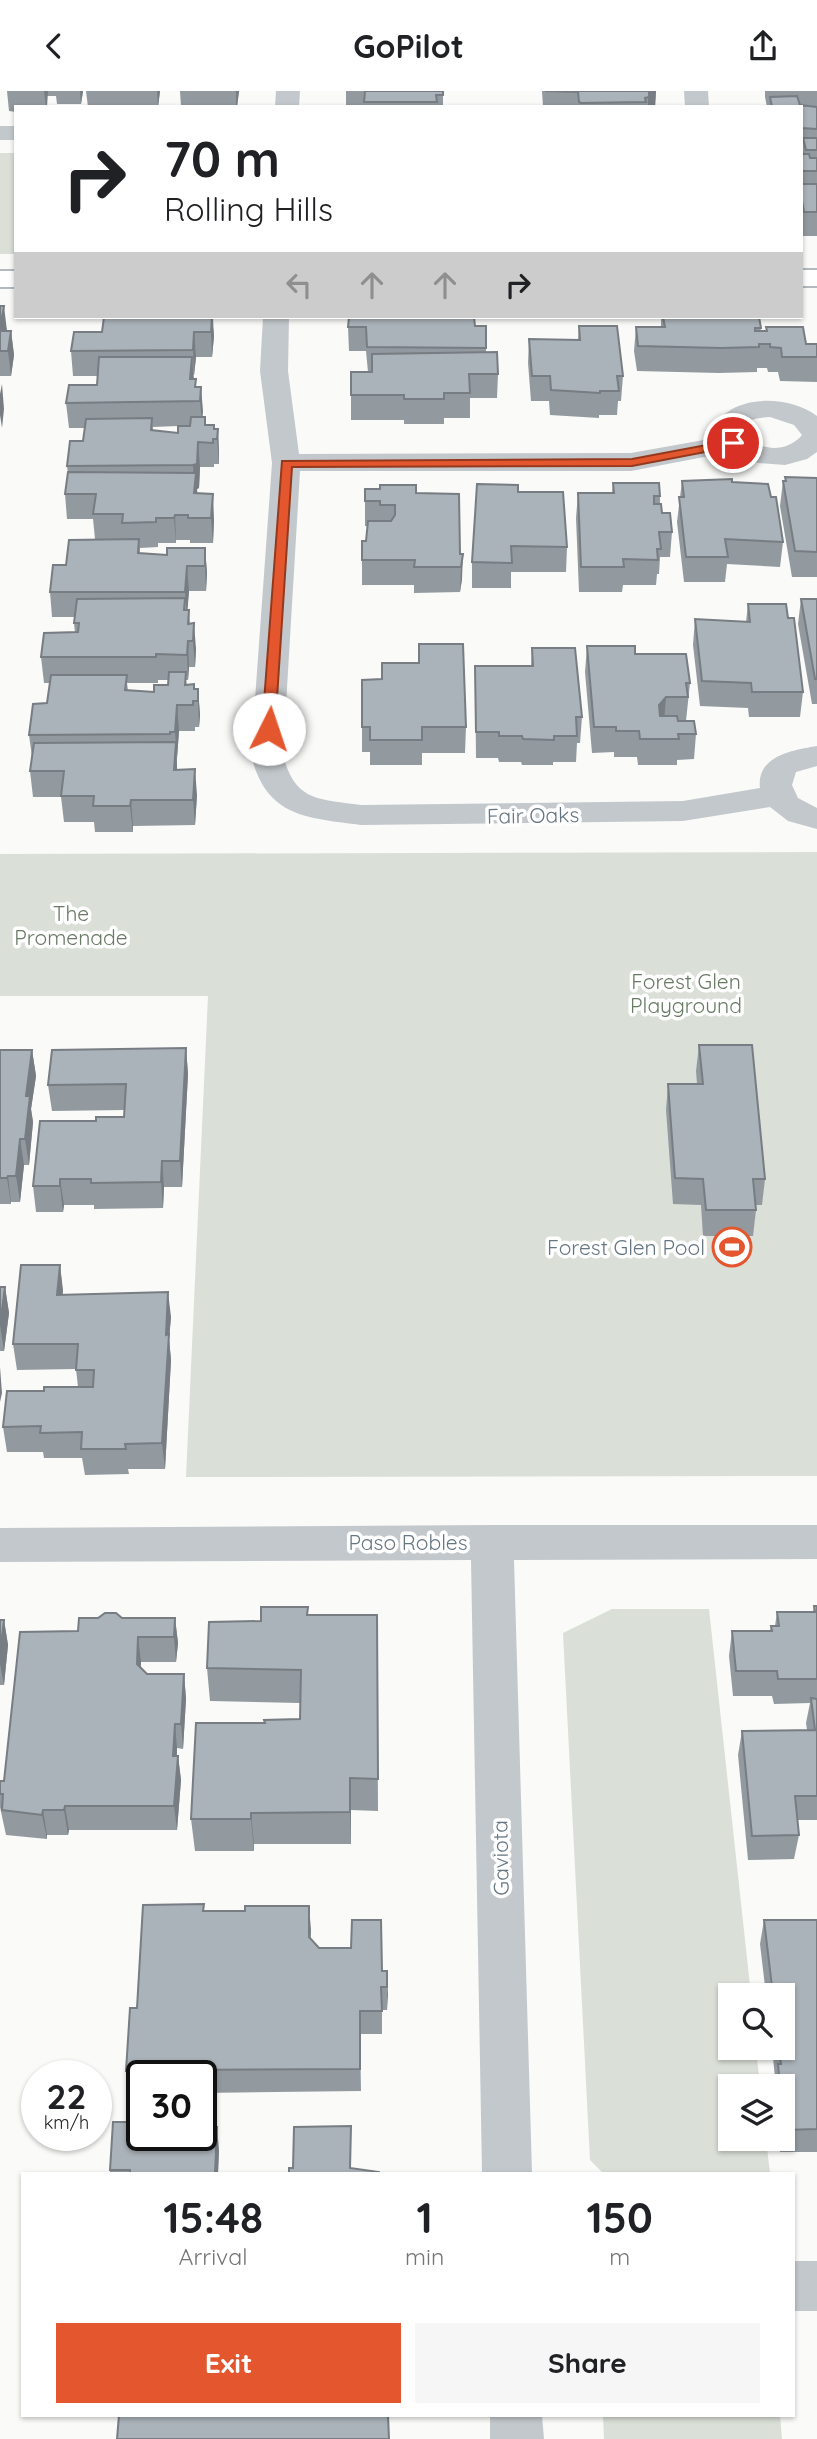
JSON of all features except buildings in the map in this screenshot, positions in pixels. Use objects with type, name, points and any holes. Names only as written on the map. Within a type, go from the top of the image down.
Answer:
[{"type":"street","points":[[276,319],[274,371],[286,463],[632,463],[733,443]]},
{"type":"street","name":"Fair Oaks","points":[[286,463],[267,755],[273,779],[291,799],[322,810],[361,815],[533,815],[683,811],[776,796]]},
{"type":"street","points":[[817,757],[796,760],[784,766],[776,775],[773,785],[776,796],[784,806],[817,819]]},
{"type":"street","name":"Gaviota","points":[[492,1542],[507,2172]]},
{"type":"street","name":"Paso Robles","points":[[0,1545],[817,1542]]},
{"type":"street","points":[[795,2286],[817,2286]]},
{"type":"street","points":[[516,2417],[517,2439]]},
{"type":"green space","points":[[0,153],[14,153],[14,254],[0,254]]},
{"type":"green space","points":[[817,852],[817,1476],[186,1477],[208,996],[0,996],[0,854]]},
{"type":"green space","points":[[612,1609],[709,1609],[750,1983],[718,1983],[718,2060],[757,2060],[759,2074],[718,2074],[718,2151],[767,2151],[770,2172],[602,2172],[590,2160],[563,1633]]},
{"type":"green space","points":[[603,2417],[780,2417],[782,2439],[604,2439]]},
{"type":"place","name":"Forest Glen Pool","points":[[732,1247]]},
{"type":"route","points":[[269,729],[286,463],[632,463],[733,443]]},
{"type":"park label","name":"The Promenade","points":[[71,925]]},
{"type":"park label","name":"Forest Glen Playground","points":[[686,993]]}]
